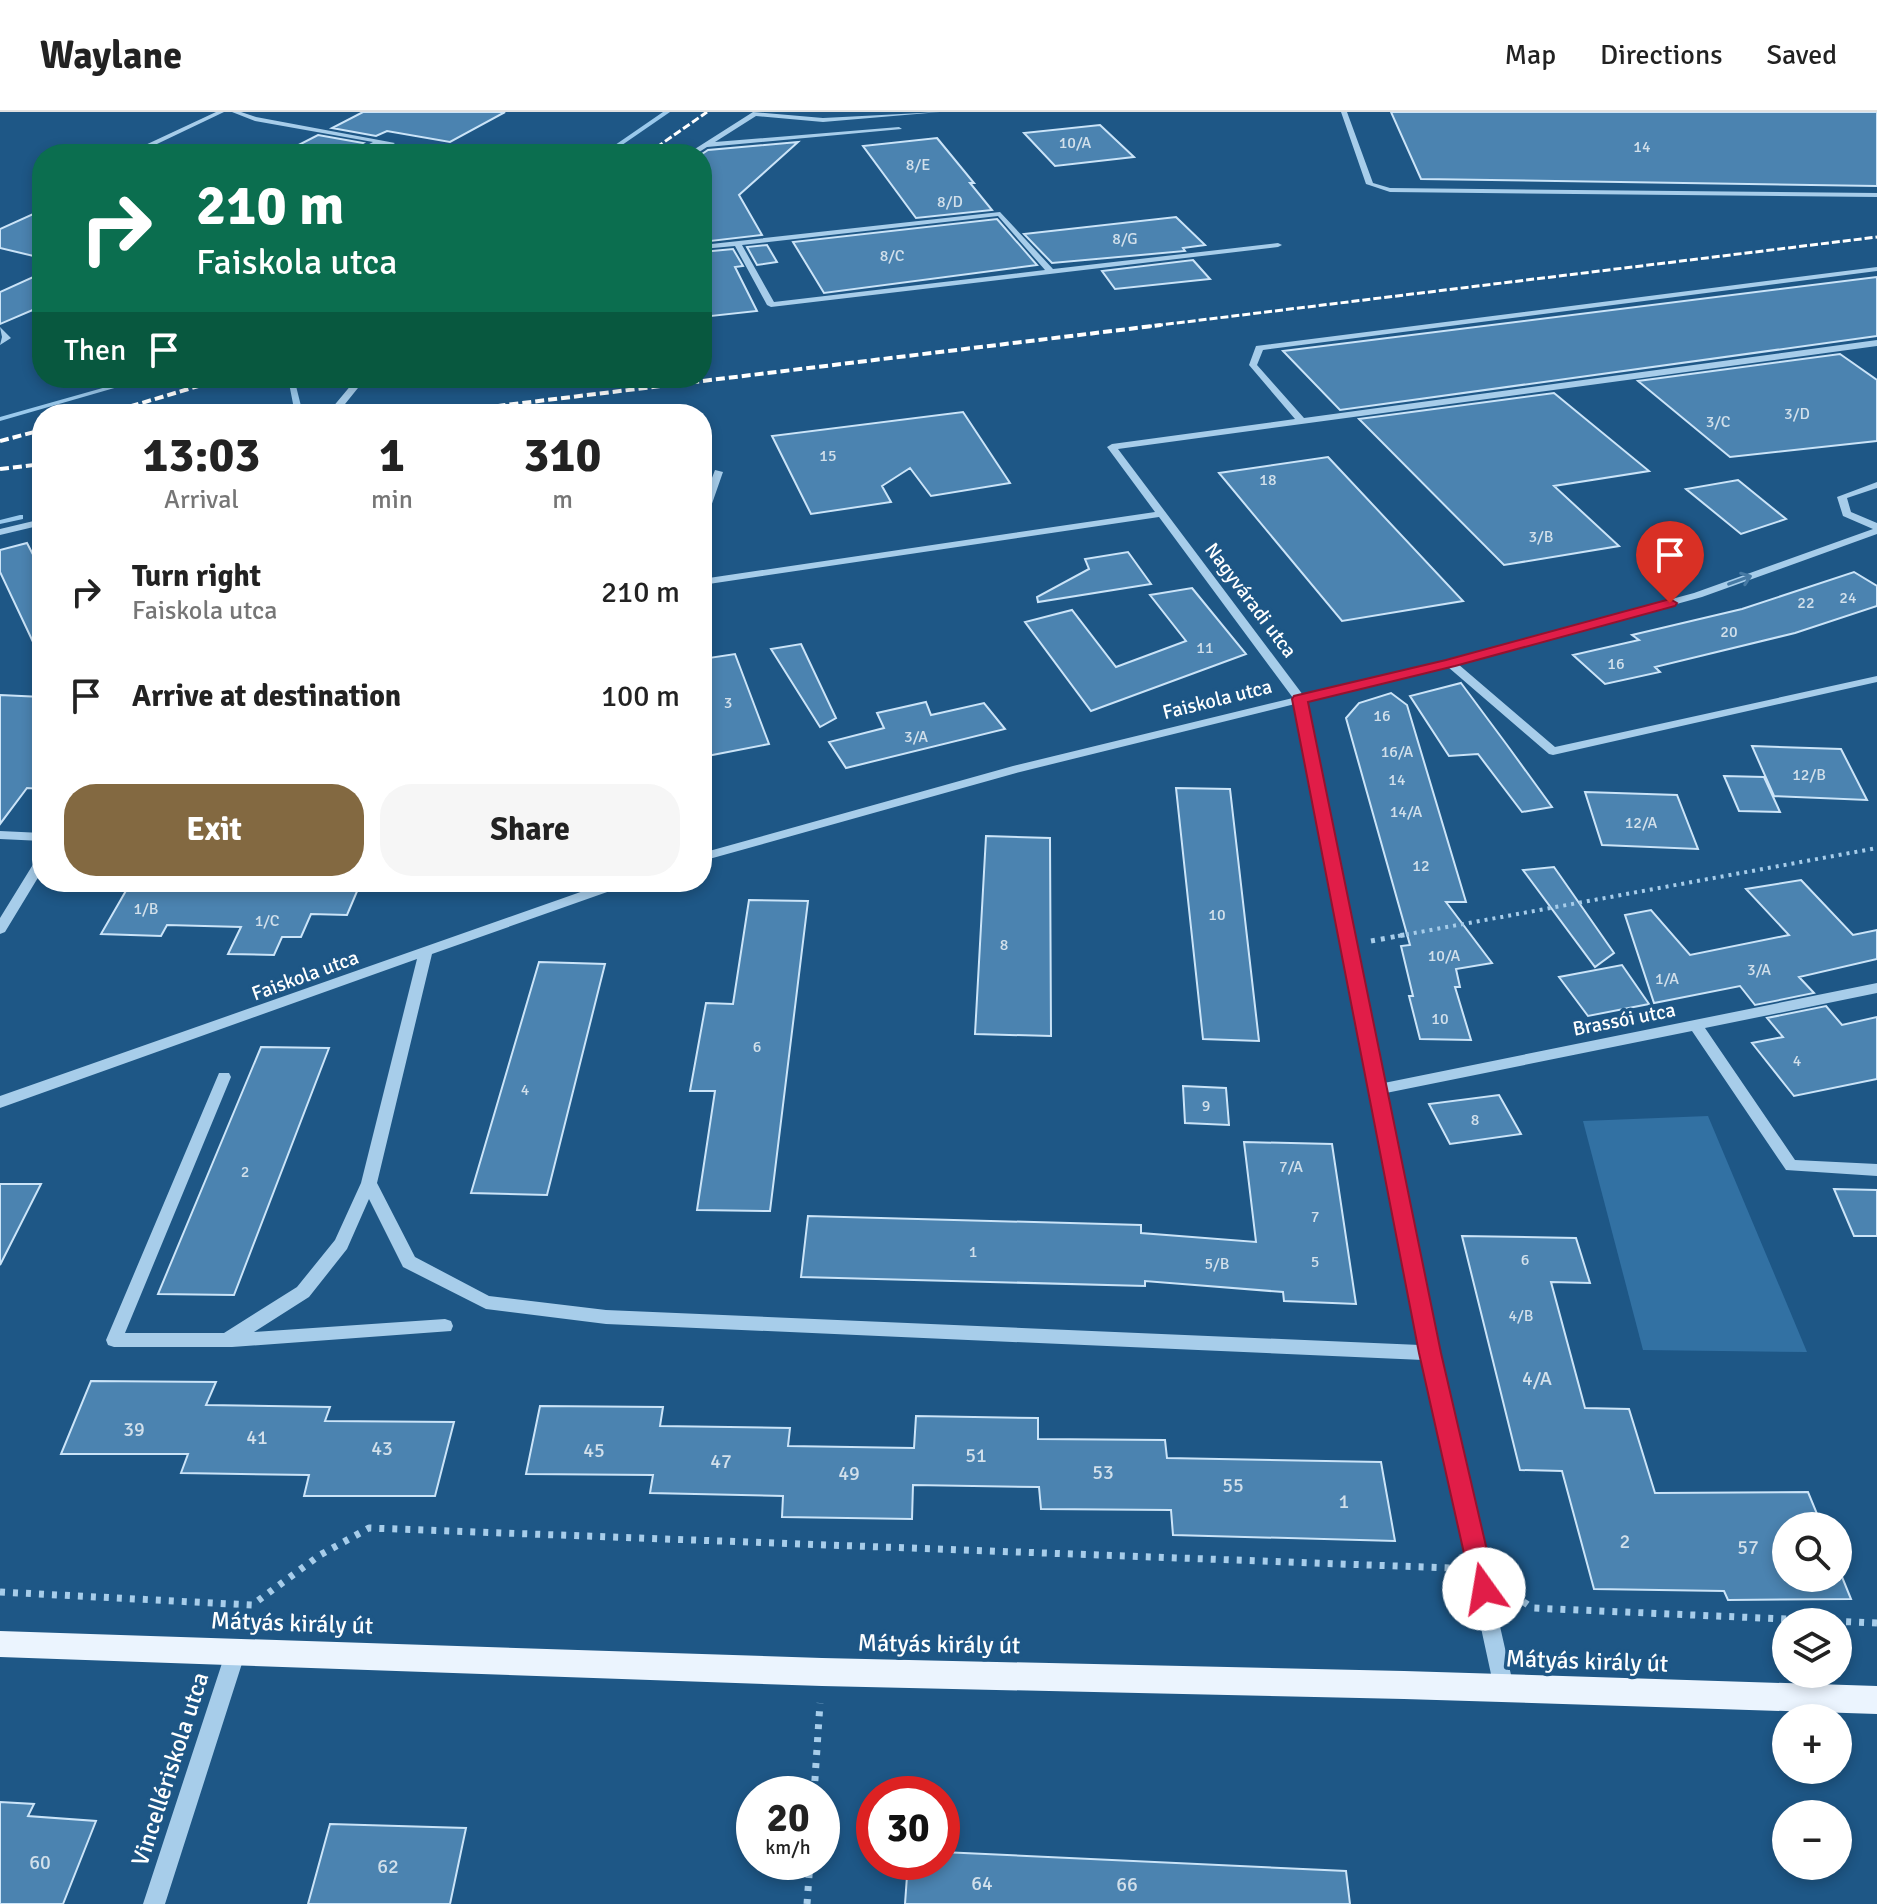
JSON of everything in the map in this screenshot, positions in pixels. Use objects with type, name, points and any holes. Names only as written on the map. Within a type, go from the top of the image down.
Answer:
[{"type":"main road","name":"Mátyás király út","points":[[0,1644],[822,1672],[1877,1700]]},
{"type":"street","points":[[152,144],[221,112]]},
{"type":"street","points":[[235,112],[255,119],[392,143]]},
{"type":"street","points":[[708,144],[756,113],[788,121],[813,121],[937,112]]},
{"type":"street","points":[[1344,112],[1370,184],[1390,190],[1877,195]]},
{"type":"street","points":[[712,145],[899,129]]},
{"type":"street","points":[[374,144],[380,141]]},
{"type":"street","points":[[712,246],[1000,214],[1050,271]]},
{"type":"street","points":[[737,243],[771,305],[1278,245]]},
{"type":"street","points":[[1877,269],[1259,348],[1253,365],[1301,421],[1877,343]]},
{"type":"street","points":[[0,330],[7,338],[0,342]]},
{"type":"street","points":[[340,404],[354,388]]},
{"type":"street","name":"Nagyváradi utca","points":[[1301,421],[1112,447],[1300,699],[1346,945],[1379,1089],[1430,1353],[1504,1688]]},
{"type":"street","points":[[712,489],[718,472]]},
{"type":"street","points":[[1877,485],[1842,497],[1847,514],[1877,529]]},
{"type":"street","points":[[712,581],[1161,514]]},
{"type":"street","points":[[0,532],[32,524]]},
{"type":"street","name":"Faiskola utca","points":[[712,854],[1017,769],[1450,663],[1698,595],[1877,529]]},
{"type":"street","points":[[1450,663],[1553,751],[1877,679]]},
{"type":"street","points":[[0,835],[32,837]]},
{"type":"street","points":[[0,929],[32,877]]},
{"type":"street","name":"Faiskola utca","points":[[0,1102],[594,892]]},
{"type":"street","points":[[227,1340],[303,1292],[341,1244],[369,1183],[426,952]]},
{"type":"street","name":"Brassói utca","points":[[1379,1089],[1877,988]]},
{"type":"street","points":[[1696,1025],[1791,1166],[1877,1170]]},
{"type":"street","points":[[224,1077],[114,1340],[227,1340],[445,1326]]},
{"type":"street","points":[[369,1183],[409,1262],[486,1302],[606,1317],[1430,1353]]},
{"type":"street","name":"Vincellériskola utca","points":[[154,1904],[236,1651]]},
{"type":"path","points":[[1346,945],[1877,848]]},
{"type":"path","points":[[0,1592],[252,1605],[320,1555],[369,1528],[1480,1570],[1532,1608],[1877,1623]]},
{"type":"path","points":[[815,1776],[822,1672]]},
{"type":"path","points":[[807,1904],[809,1880]]},
{"type":"shaded area","points":[[1708,1116],[1807,1352],[1643,1350],[1583,1121]]},
{"type":"building","points":[[363,112],[505,112],[450,142],[387,131],[376,136],[332,128]]},
{"type":"building","points":[[1391,112],[1877,112],[1877,186],[1421,179]]},
{"type":"building","points":[[1100,125],[1134,157],[1055,166],[1024,133]]},
{"type":"building","points":[[318,135],[363,143],[361,144],[300,144]]},
{"type":"building","points":[[937,138],[992,210],[916,218],[863,146]]},
{"type":"building","points":[[798,142],[739,195],[762,235],[712,241],[712,150]]},
{"type":"building","points":[[32,215],[32,256],[0,248],[0,229]]},
{"type":"building","points":[[1176,217],[1205,245],[1183,248],[1185,251],[1052,263],[1024,234]]},
{"type":"building","points":[[997,219],[1037,265],[824,293],[793,242]]},
{"type":"building","points":[[767,245],[777,262],[757,265],[747,247]]},
{"type":"building","points":[[733,249],[743,266],[735,267],[757,311],[712,316],[712,251]]},
{"type":"building","points":[[1193,260],[1210,279],[1115,289],[1102,271]]},
{"type":"building","points":[[1877,277],[1877,336],[1340,410],[1283,351]]},
{"type":"building","points":[[32,278],[32,310],[0,324],[0,292]]},
{"type":"building","points":[[1840,354],[1877,380],[1877,441],[1730,457],[1638,381]]},
{"type":"building","points":[[1554,393],[1649,471],[1554,486],[1619,546],[1504,565],[1359,419]]},
{"type":"building","points":[[963,412],[1010,483],[931,496],[910,468],[882,486],[891,502],[811,514],[772,436]]},
{"type":"building","points":[[1328,457],[1463,601],[1342,621],[1219,473]]},
{"type":"building","points":[[1738,480],[1786,519],[1741,534],[1686,489]]},
{"type":"building","points":[[27,543],[32,553],[32,640],[0,572],[0,550]]},
{"type":"building","points":[[1128,552],[1151,584],[1038,602],[1037,597],[1089,569],[1085,559]]},
{"type":"building","points":[[1854,572],[1877,586],[1877,606],[1795,633],[1655,667],[1660,672],[1605,684],[1573,655],[1639,640],[1632,635],[1742,609]]},
{"type":"building","points":[[1192,588],[1246,654],[1091,711],[1025,622],[1072,610],[1116,667],[1186,641],[1150,595]]},
{"type":"building","points":[[801,644],[836,718],[820,727],[771,649]]},
{"type":"building","points":[[735,654],[769,744],[712,755],[712,657]]},
{"type":"building","points":[[1461,683],[1552,807],[1522,812],[1478,754],[1449,756],[1410,696]]},
{"type":"building","points":[[1391,693],[1407,705],[1466,902],[1446,902],[1492,963],[1456,969],[1460,987],[1455,987],[1471,1040],[1420,1039],[1409,996],[1413,996],[1401,946],[1410,945],[1346,718],[1359,703]]},
{"type":"building","points":[[0,695],[32,697],[32,788],[27,788],[0,824]]},
{"type":"building","points":[[926,702],[931,715],[984,703],[1005,729],[846,768],[829,742],[884,728],[877,713]]},
{"type":"building","points":[[1752,746],[1841,749],[1867,800],[1774,796]]},
{"type":"building","points":[[1724,776],[1764,777],[1780,812],[1739,811]]},
{"type":"building","points":[[1176,788],[1230,789],[1259,1041],[1203,1039]]},
{"type":"building","points":[[1585,792],[1677,795],[1698,849],[1602,845]]},
{"type":"building","points":[[986,836],[1050,838],[1051,1036],[975,1034]]},
{"type":"building","points":[[1554,867],[1614,953],[1595,967],[1523,870]]},
{"type":"building","points":[[1801,880],[1853,935],[1877,930],[1877,959],[1799,977],[1814,993],[1755,1005],[1740,986],[1654,1003],[1625,915],[1651,910],[1690,955],[1789,935],[1746,889]]},
{"type":"building","points":[[125,892],[357,892],[347,915],[311,914],[301,937],[282,937],[274,955],[228,954],[241,927],[167,925],[161,936],[101,934]]},
{"type":"building","points":[[749,900],[808,901],[770,1211],[697,1210],[715,1091],[690,1091],[706,1003],[733,1004]]},
{"type":"building","points":[[539,962],[605,964],[547,1195],[471,1193]]},
{"type":"building","points":[[1622,965],[1649,1004],[1588,1016],[1559,977]]},
{"type":"building","points":[[1826,1006],[1842,1025],[1877,1017],[1877,1079],[1794,1096],[1752,1043],[1783,1037],[1767,1018]]},
{"type":"building","points":[[261,1047],[329,1048],[234,1295],[158,1294]]},
{"type":"building","points":[[1183,1086],[1226,1088],[1229,1125],[1185,1123]]},
{"type":"building","points":[[1499,1095],[1521,1134],[1450,1144],[1429,1104]]},
{"type":"building","points":[[1244,1142],[1332,1144],[1356,1304],[1284,1301],[1283,1292],[1145,1281],[1145,1286],[801,1277],[808,1216],[1141,1225],[1141,1233],[1256,1242]]},
{"type":"building","points":[[0,1184],[41,1184],[0,1265]]},
{"type":"building","points":[[1834,1189],[1877,1190],[1877,1236],[1854,1236]]},
{"type":"building","points":[[1462,1236],[1576,1238],[1590,1283],[1551,1282],[1585,1408],[1629,1409],[1655,1493],[1808,1492],[1816,1512],[1772,1512],[1772,1592],[1848,1592],[1851,1599],[1728,1600],[1724,1591],[1594,1589],[1562,1471],[1520,1470]]},
{"type":"building","points":[[91,1381],[216,1382],[206,1405],[330,1407],[325,1421],[454,1422],[435,1496],[304,1496],[309,1475],[181,1473],[188,1454],[61,1454]]},
{"type":"building","points":[[540,1406],[663,1407],[660,1426],[790,1428],[788,1446],[914,1448],[916,1416],[1038,1418],[1038,1439],[1165,1440],[1167,1458],[1381,1462],[1395,1541],[1173,1535],[1171,1510],[1041,1509],[1039,1487],[913,1485],[912,1519],[782,1517],[783,1496],[650,1493],[653,1475],[526,1474]]},
{"type":"building","points":[[0,1802],[34,1804],[28,1816],[96,1821],[63,1904],[0,1904]]},
{"type":"building","points":[[330,1824],[466,1828],[450,1904],[308,1904]]},
{"type":"building","points":[[960,1853],[1346,1871],[1350,1904],[905,1904],[907,1880],[960,1880]]},
{"type":"waterway","points":[[620,144],[667,112]]},
{"type":"waterway","points":[[53,404],[110,388]]},
{"type":"waterway","points":[[293,388],[297,404]]},
{"type":"waterway","points":[[0,419],[32,410]]},
{"type":"waterway","points":[[0,522],[20,517]]},
{"type":"railway","points":[[661,144],[707,112]]},
{"type":"railway","points":[[1144,327],[1877,237]]},
{"type":"railway","points":[[712,380],[1161,325]]},
{"type":"railway","points":[[138,404],[192,388]]},
{"type":"railway","points":[[514,404],[645,388]]},
{"type":"railway","points":[[0,441],[32,433]]},
{"type":"railway","points":[[0,469],[32,465]]},
{"type":"route","points":[[1484,1589],[1430,1353],[1379,1089],[1346,945],[1300,699],[1450,663],[1670,603]]}]
